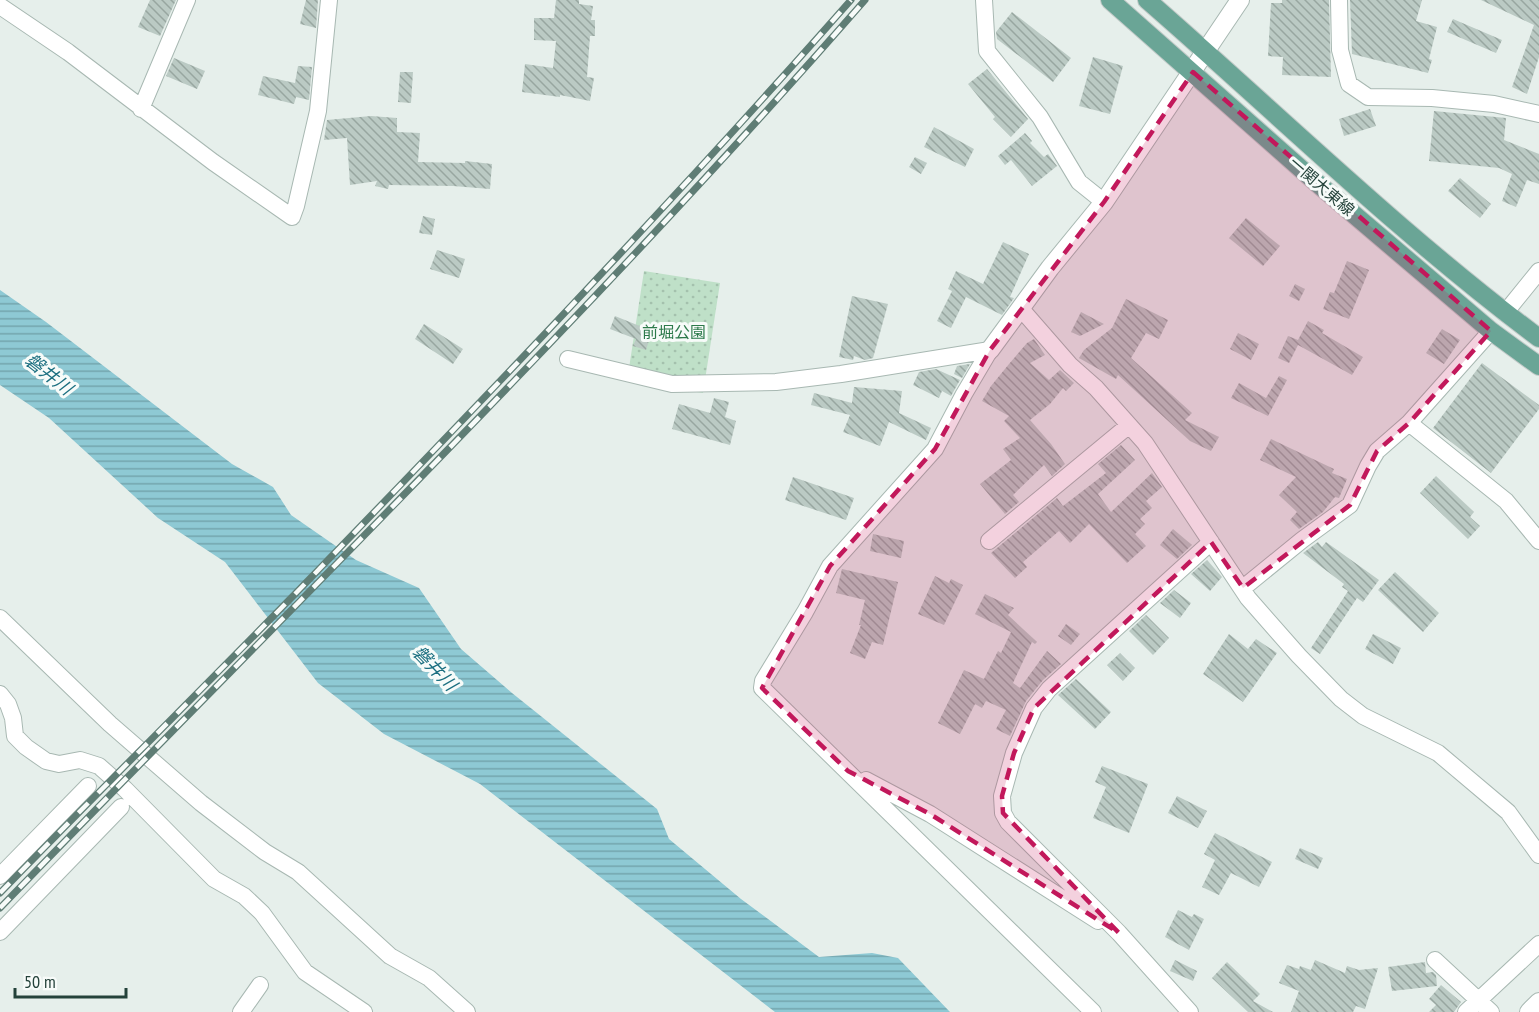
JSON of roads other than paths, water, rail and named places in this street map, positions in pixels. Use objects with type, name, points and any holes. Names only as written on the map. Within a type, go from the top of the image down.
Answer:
[{"type":"main road","name":"一関大東線","points":[[1110,0],[1317,183],[1491,331],[1539,366]]},
{"type":"main road","name":"一関大東線","points":[[1147,0],[1411,235],[1505,313],[1539,338]]},
{"type":"street","points":[[141,109],[187,0]]},
{"type":"street","points":[[0,6],[68,52],[141,109],[292,217],[318,111],[329,0]]},
{"type":"street","points":[[984,0],[987,51],[1040,117],[1079,182],[1104,202]]},
{"type":"street","points":[[1093,1012],[762,688],[763,681],[806,612],[831,566],[935,449],[963,394],[990,350],[1050,268],[1104,202],[1240,0]]},
{"type":"street","points":[[1339,0],[1340,50],[1349,84],[1368,97],[1432,98],[1494,104],[1539,114]]},
{"type":"street","points":[[1505,313],[1539,271]]},
{"type":"street","points":[[1022,309],[1070,365],[1096,388],[1145,443],[1248,598],[1292,648],[1341,699],[1363,716],[1438,753],[1508,812],[1539,855]]},
{"type":"street","points":[[1243,588],[1350,505],[1377,451],[1409,423],[1491,331]]},
{"type":"street","points":[[568,359],[672,384],[776,382],[990,350]]},
{"type":"street","points":[[1409,423],[1506,501],[1539,541]]},
{"type":"street","points":[[989,541],[1128,426]]},
{"type":"street","points":[[1190,1012],[1119,933],[1008,822],[1003,813],[1002,796],[1014,753],[1034,708],[1049,689],[1211,542]]},
{"type":"street","points":[[0,618],[110,724],[201,803],[265,852],[298,872],[390,956],[429,978],[465,1011]]},
{"type":"street","points":[[0,694],[8,704],[13,717],[15,736],[26,747],[46,761],[59,764],[80,760],[99,766],[125,789],[214,879],[244,897],[262,913],[305,972],[364,1012]]},
{"type":"street","points":[[848,771],[930,814],[1119,933]]},
{"type":"street","points":[[0,876],[88,786]]},
{"type":"street","points":[[0,932],[121,807]]},
{"type":"street","points":[[1472,1006],[1539,944]]},
{"type":"street","points":[[1435,960],[1472,1006],[1491,1012]]},
{"type":"street","points":[[241,1012],[260,985]]},
{"type":"street","points":[[1529,1012],[1539,1002]]},
{"type":"water","name":"磐井川","points":[[0,290],[46,322],[232,464],[273,487],[291,515],[356,560],[419,588],[461,649],[512,693],[657,809],[669,839],[741,899],[819,957],[872,953],[898,958],[950,1012],[775,1012],[480,784],[384,734],[318,683],[225,562],[158,518],[49,418],[0,385]]},
{"type":"railway","points":[[0,893],[296,593],[507,374],[715,151],[851,0]]},
{"type":"railway","points":[[0,908],[547,347],[655,233],[865,0]]},
{"type":"park label","name":"前堀公園","points":[[674,332]]}]
